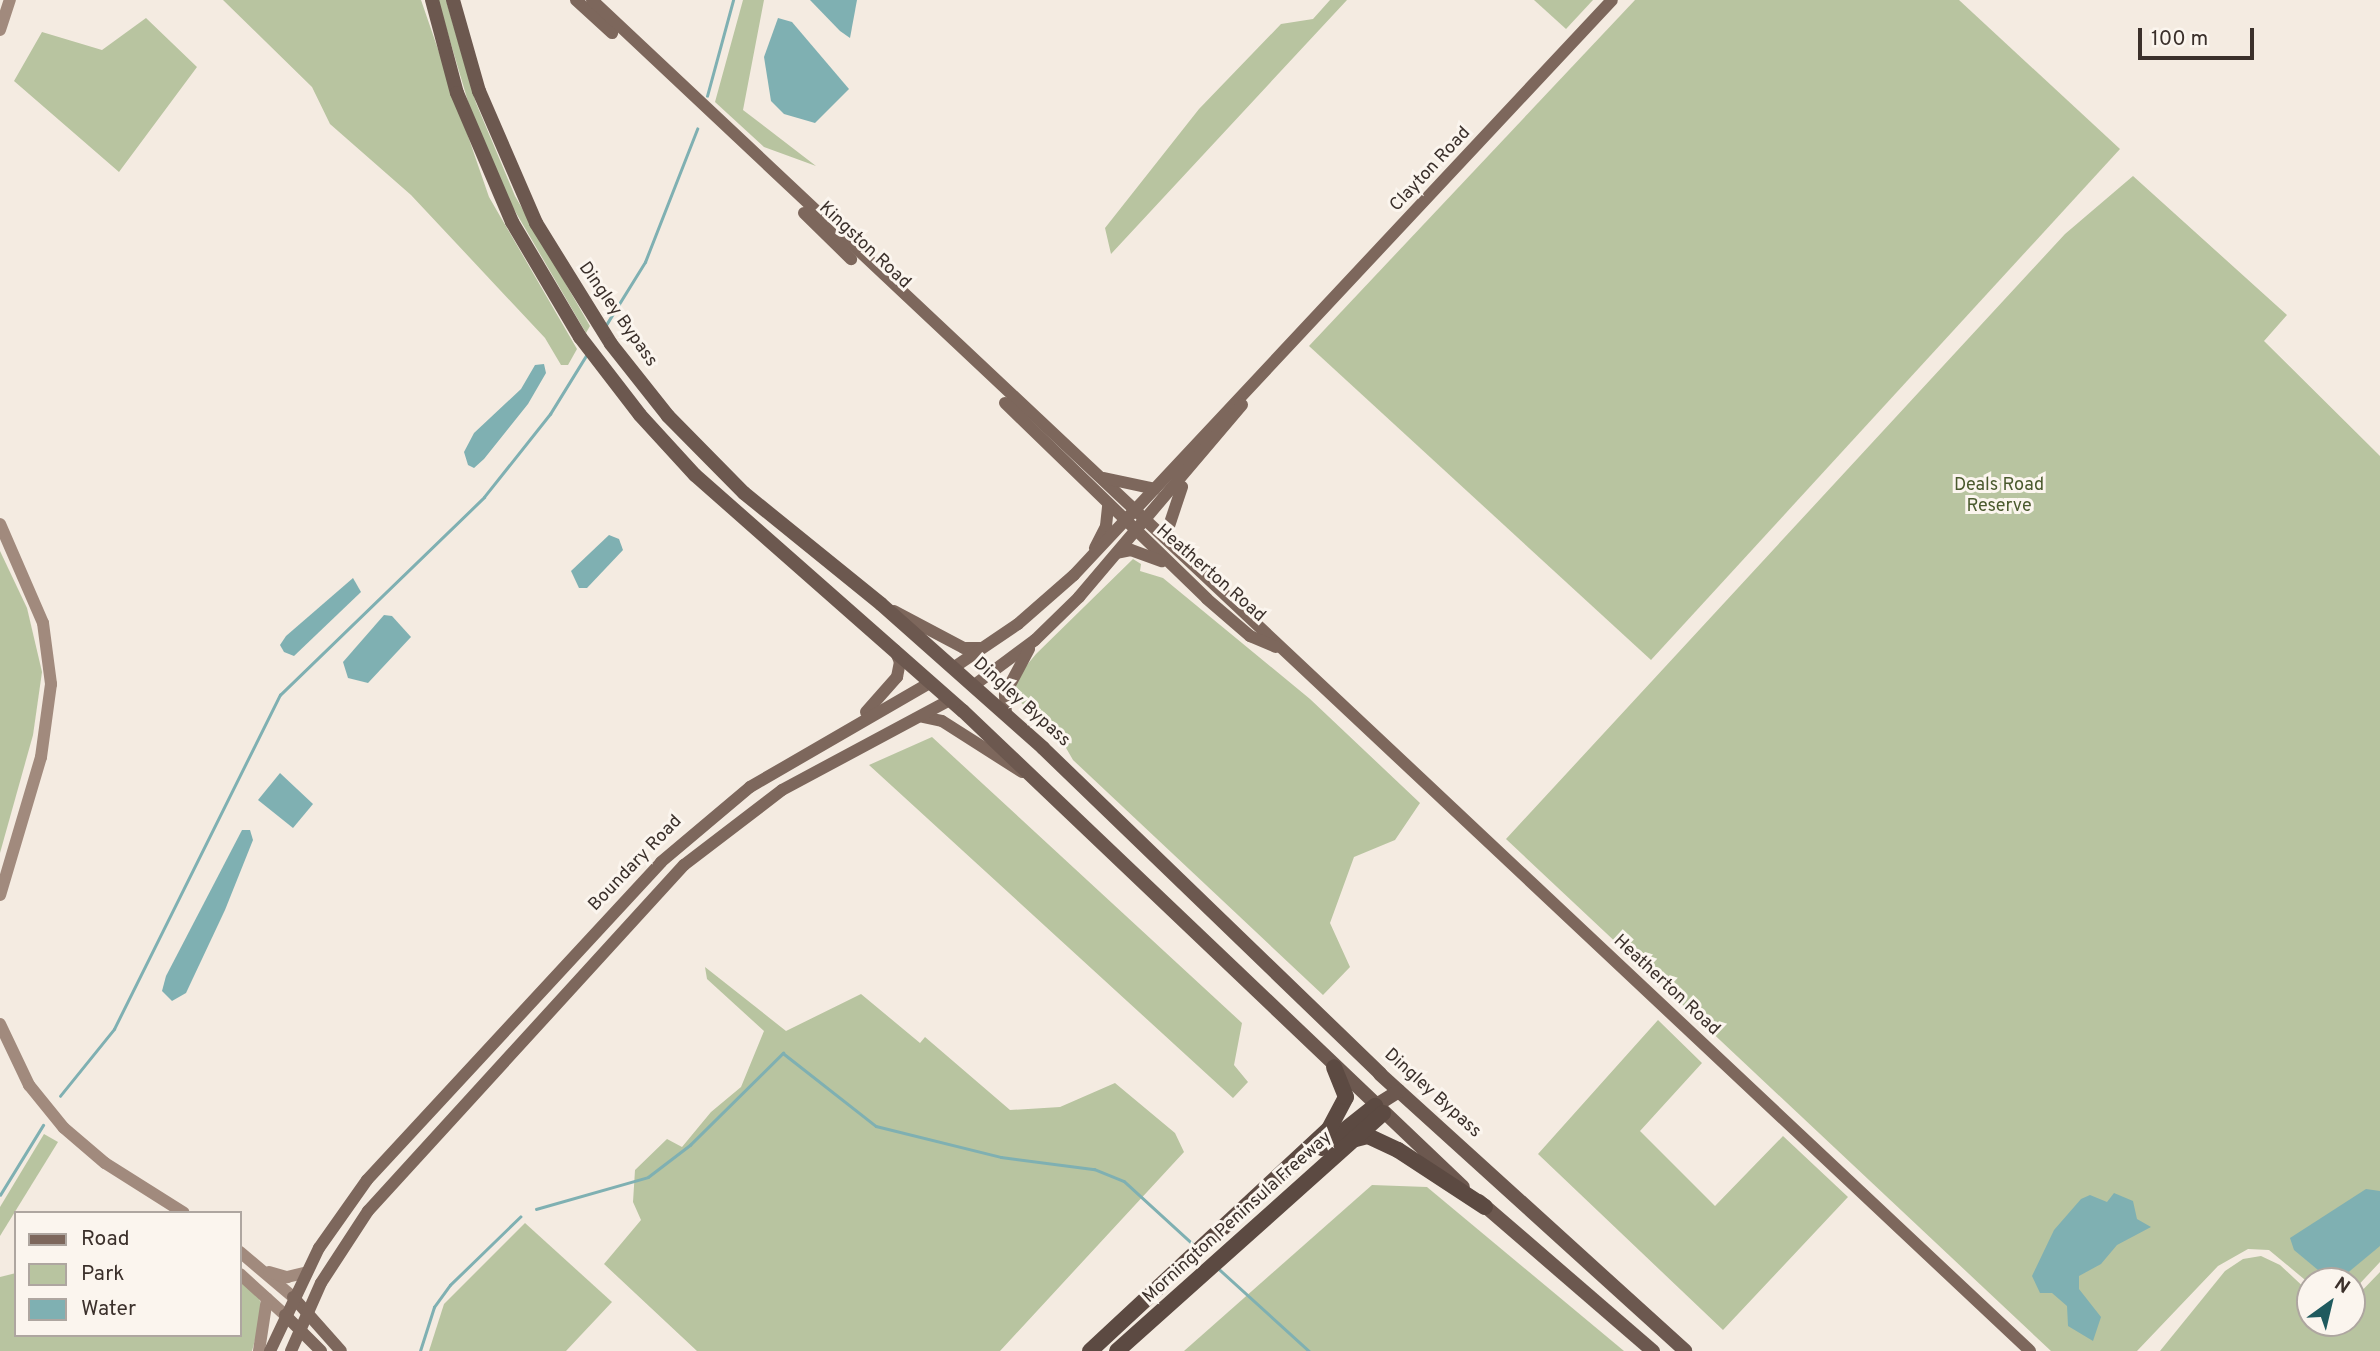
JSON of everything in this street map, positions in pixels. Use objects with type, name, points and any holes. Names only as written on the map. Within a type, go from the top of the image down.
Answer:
[{"type":"highway","points":[[431,0],[482,159],[580,337],[695,475],[894,648],[1334,1068],[1485,1206],[1653,1351]]},
{"type":"highway","name":"Dingley Bypass","points":[[453,0],[479,91],[512,173],[595,321],[668,416],[736,485],[881,604],[1006,715],[1400,1092],[1685,1351]]},
{"type":"highway","name":"Boundary Road","points":[[931,682],[953,668]]},
{"type":"highway","name":"Boundary Road","points":[[950,700],[973,686]]},
{"type":"highway","name":"Mornington Peninsula Freeway","points":[[1090,1351],[1251,1203],[1336,1119],[1347,1095],[1334,1068]]},
{"type":"highway","points":[[1379,1109],[1400,1092]]},
{"type":"highway","name":"Mornington Peninsula Freeway","points":[[1251,1203],[1379,1109]]},
{"type":"highway","name":"Mornington Peninsula Freeway","points":[[1117,1351],[1356,1139],[1379,1109]]},
{"type":"highway","points":[[1356,1139],[1372,1137],[1398,1150],[1485,1206]]},
{"type":"main road","points":[[0,30],[10,0]]},
{"type":"main road","name":"Kingston Road","points":[[576,0],[648,62],[1135,511]]},
{"type":"main road","name":"Kingston Road","points":[[592,0],[648,62],[975,373],[1125,522]]},
{"type":"main road","name":"Clayton Road","points":[[1135,511],[1612,0]]},
{"type":"main road","name":"Clayton Road","points":[[1146,521],[1191,470],[1275,363]]},
{"type":"main road","points":[[1164,538],[1191,470],[1185,457]]},
{"type":"main road","points":[[1092,471],[1135,489],[1155,489]]},
{"type":"main road","points":[[1086,563],[1106,526],[1108,506]]},
{"type":"main road","name":"Heatherton Road","points":[[1135,511],[2030,1351]]},
{"type":"main road","name":"Boundary Road","points":[[953,668],[987,646],[1086,563],[1135,511]]},
{"type":"main road","name":"Boundary Road","points":[[973,686],[1035,640],[1146,521]]},
{"type":"main road","name":"Heatherton Road","points":[[1125,522],[1250,636],[1277,647]]},
{"type":"main road","points":[[0,524],[43,623],[51,684],[41,757],[0,895]]},
{"type":"main road","points":[[1117,553],[1140,552],[1180,572]]},
{"type":"main road","points":[[881,604],[964,648],[987,646]]},
{"type":"main road","points":[[1006,715],[1005,694],[1035,640]]},
{"type":"main road","points":[[850,727],[895,681],[900,662],[894,648]]},
{"type":"main road","name":"Boundary Road","points":[[270,1351],[305,1272],[349,1202],[426,1114],[661,862],[732,800],[850,727],[931,682]]},
{"type":"main road","name":"Boundary Road","points":[[290,1351],[307,1312],[357,1225],[684,865],[782,790],[950,700]]},
{"type":"main road","points":[[922,717],[939,719],[1028,775]]},
{"type":"main road","points":[[732,800],[768,786],[782,790]]},
{"type":"main road","points":[[0,1024],[14,1060],[44,1106],[82,1145],[181,1211]]},
{"type":"main road","points":[[426,1114],[442,1129]]},
{"type":"main road","points":[[132,1179],[168,1211]]},
{"type":"main road","points":[[242,1254],[292,1297],[341,1351]]},
{"type":"main road","points":[[262,1270],[287,1277],[305,1272]]},
{"type":"main road","points":[[242,1276],[321,1351]]},
{"type":"main road","points":[[259,1351],[267,1299]]},
{"type":"green space","points":[[223,0],[421,0],[489,197],[577,349],[568,365],[561,365],[545,338],[411,195],[330,124],[312,87]]},
{"type":"green space","points":[[438,0],[446,0],[476,103],[515,196],[590,326],[586,333],[508,199],[469,105]]},
{"type":"green space","points":[[743,0],[764,0],[743,110],[816,166],[764,147],[715,102]]},
{"type":"green space","points":[[1330,0],[1347,0],[1111,254],[1105,228],[1199,109],[1281,24],[1313,19]]},
{"type":"green space","points":[[1534,0],[1593,0],[1566,29]]},
{"type":"green space","points":[[1635,0],[1959,0],[2120,149],[1651,660],[1309,346]]},
{"type":"green space","points":[[146,18],[197,67],[119,172],[14,81],[42,32],[102,50]]},
{"type":"green space","name":"Deals Road Reserve","points":[[2133,176],[2287,315],[2264,341],[2380,456],[2380,1262],[2366,1277],[2366,1267],[2296,1267],[2296,1272],[2269,1250],[2248,1249],[2218,1266],[2137,1351],[2051,1351],[1506,839],[2065,234]]},
{"type":"green space","points":[[0,551],[27,608],[42,672],[33,735],[0,853]]},
{"type":"green space","points":[[1133,559],[1141,564],[1140,571],[1163,578],[1310,699],[1420,803],[1395,840],[1354,857],[1330,923],[1350,967],[1323,995],[1073,760],[1062,741],[1015,697],[1017,677],[1036,654]]},
{"type":"green space","points":[[932,737],[1242,1023],[1234,1065],[1248,1082],[1233,1098],[869,765]]},
{"type":"green space","points":[[705,967],[786,1031],[861,994],[920,1043],[925,1037],[1010,1110],[1060,1107],[1115,1083],[1175,1133],[1184,1152],[1000,1351],[697,1351],[604,1264],[641,1220],[633,1202],[635,1170],[667,1139],[682,1147],[711,1112],[741,1087],[764,1031],[707,979]]},
{"type":"green space","points":[[1658,1020],[1702,1063],[1640,1131],[1715,1206],[1783,1136],[1848,1197],[1723,1330],[1538,1154]]},
{"type":"green space","points":[[44,1134],[58,1142],[0,1236],[0,1207]]},
{"type":"green space","points":[[1372,1185],[1427,1187],[1624,1351],[1184,1351]]},
{"type":"green space","points":[[525,1223],[612,1302],[566,1351],[429,1351],[444,1304]]},
{"type":"green space","points":[[2261,1256],[2280,1265],[2296,1280],[2296,1337],[2366,1337],[2366,1286],[2380,1272],[2380,1351],[2160,1351],[2225,1271],[2243,1259]]},
{"type":"green space","points":[[14,1274],[14,1337],[242,1337],[242,1283],[259,1298],[263,1311],[252,1351],[0,1351],[0,1277]]},
{"type":"water","points":[[810,0],[857,0],[850,38],[840,31]]},
{"type":"water","points":[[778,18],[792,22],[849,89],[815,123],[784,114],[771,101],[764,57]]},
{"type":"water","points":[[544,364],[546,373],[528,404],[484,459],[474,468],[468,465],[464,452],[474,433],[521,389],[535,365]]},
{"type":"water","points":[[609,535],[619,539],[623,550],[587,588],[579,588],[571,571]]},
{"type":"water","points":[[353,578],[361,592],[294,656],[284,652],[280,645],[286,636]]},
{"type":"water","points":[[384,615],[392,616],[411,637],[368,683],[348,678],[343,662]]},
{"type":"water","points":[[280,773],[313,804],[293,828],[258,800]]},
{"type":"water","points":[[242,830],[250,830],[253,840],[225,910],[186,993],[172,1001],[162,991],[166,976]]},
{"type":"water","points":[[2366,1189],[2380,1191],[2380,1246],[2355,1267],[2314,1267],[2294,1250],[2290,1238]]},
{"type":"water","points":[[2114,1193],[2133,1201],[2137,1219],[2151,1227],[2117,1245],[2101,1264],[2079,1276],[2079,1289],[2101,1317],[2093,1341],[2068,1326],[2067,1306],[2052,1293],[2040,1293],[2032,1276],[2054,1230],[2081,1199],[2090,1195],[2107,1202]]},
{"type":"waterway","points":[[707,96],[733,0]]},
{"type":"waterway","points":[[606,325],[645,262],[697,129]]},
{"type":"waterway","points":[[60,1096],[114,1029],[280,695],[484,497],[550,414],[587,354]]},
{"type":"waterway","points":[[536,1209],[648,1177],[690,1145],[783,1053],[876,1126],[1001,1157],[1094,1169],[1124,1181],[1194,1245]]},
{"type":"waterway","points":[[0,1195],[43,1125]]},
{"type":"waterway","points":[[420,1351],[434,1307],[450,1285],[520,1217]]},
{"type":"waterway","points":[[1219,1269],[1309,1351]]}]
